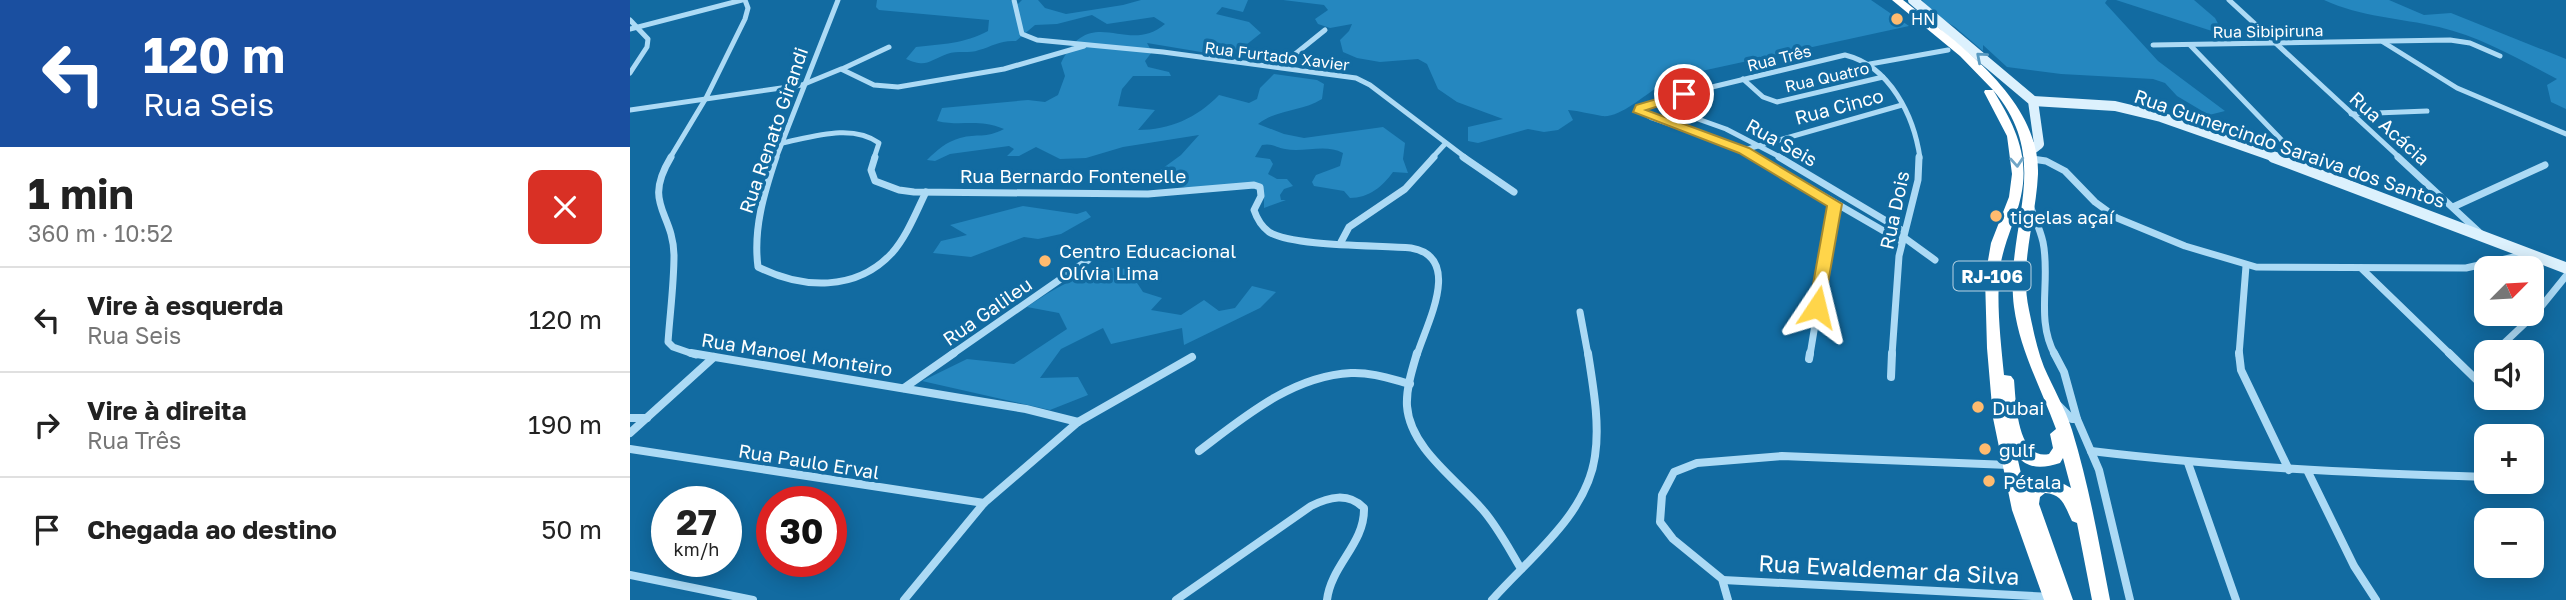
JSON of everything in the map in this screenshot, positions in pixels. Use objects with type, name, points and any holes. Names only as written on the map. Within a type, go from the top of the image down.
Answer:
[{"type":"highway","name":"RJ-106","points":[[1887,0],[1982,82],[2008,123],[2016,147],[2018,184],[1998,243],[1993,268],[1991,298],[1994,348],[2001,418],[2021,510],[2056,599]]},
{"type":"highway","name":"RJ-106","points":[[1897,0],[1988,76],[2013,109],[2031,155],[2029,201],[2020,259],[2021,307],[2035,363],[2052,399],[2070,422],[2101,600]]},
{"type":"highway","points":[[1993,268],[1999,286],[2012,426],[2022,452],[2034,460],[2048,461],[2061,449],[2021,335],[2018,324],[2021,307]]},
{"type":"highway","points":[[2056,599],[2030,504],[2032,494],[2042,486],[2061,489],[2073,501],[2092,600]]},
{"type":"main road","points":[[1913,0],[2033,101],[2039,144],[2031,155]]},
{"type":"main road","name":"Rua Gumercindo Saraiva dos Santos","points":[[2033,101],[2130,109],[2309,170],[2529,254]]},
{"type":"main road","points":[[2529,254],[2566,268]]},
{"type":"street","points":[[633,28],[743,0]]},
{"type":"street","name":"Rua Manoel Monteiro","points":[[743,0],[748,8],[746,19],[706,98],[662,172],[657,191],[674,252],[668,342],[673,347],[695,355],[904,387],[1026,409],[1078,422]]},
{"type":"street","name":"Rua Renato Girandi","points":[[838,0],[802,85],[758,220],[755,244],[758,267],[766,272],[811,283],[859,278],[876,270],[894,251],[926,192]]},
{"type":"street","name":"Rua Furtado Xavier","points":[[1014,0],[1022,34],[1027,38],[1279,67],[1347,76],[1364,82],[1514,192]]},
{"type":"street","name":"Rua Acácia","points":[[2229,0],[2484,237]]},
{"type":"street","points":[[630,20],[633,28],[648,39],[647,47],[630,73]]},
{"type":"street","points":[[1279,67],[1325,30]]},
{"type":"street","points":[[2383,41],[2457,88],[2566,134]]},
{"type":"street","name":"Rua Sibipiruna","points":[[2153,45],[2458,41],[2483,47],[2500,56]]},
{"type":"street","points":[[2190,45],[2309,170]]},
{"type":"street","name":"Rua Furtado Xavier","points":[[841,69],[874,85],[898,87],[1004,68],[1085,46]]},
{"type":"street","points":[[630,110],[802,85],[889,47]]},
{"type":"street","points":[[1870,64],[1948,50]]},
{"type":"street","name":"Rua Três","points":[[1652,103],[1845,55],[1857,57],[1870,64]]},
{"type":"street","name":"Rua Dois","points":[[1870,64],[1883,77],[1902,105],[1919,149],[1920,165],[1902,236],[1891,377]]},
{"type":"street","name":"Rua Quatro","points":[[1743,79],[1763,97],[1777,102],[1883,77]]},
{"type":"street","name":"Rua Seis","points":[[1902,236],[1835,204],[1744,150],[1639,112],[1641,108],[1652,103],[1726,129],[1758,144],[1902,236],[1935,260]]},
{"type":"street","name":"Rua Cinco","points":[[1744,150],[1902,105]]},
{"type":"street","points":[[2350,114],[2427,111]]},
{"type":"street","name":"Rua Bernardo Fontenelle","points":[[782,143],[842,134],[869,135],[879,144],[872,170],[875,181],[899,190],[1163,194],[1249,184],[1260,187],[1261,196],[1254,214],[1271,232],[1295,241],[1341,243],[1427,253],[1439,273],[1439,289],[1410,384],[1410,422],[1419,437],[1483,511],[1520,568]]},
{"type":"street","points":[[1341,243],[1349,227],[1405,189],[1446,144]]},
{"type":"street","points":[[2031,155],[2065,169],[2104,210],[2123,221],[2246,266],[2271,269],[2466,268],[2529,254]]},
{"type":"street","points":[[2453,207],[2545,165]]},
{"type":"street","points":[[2029,201],[2043,243],[2043,312],[2046,339],[2064,372],[2070,422],[2091,451],[2099,470],[2130,600]]},
{"type":"street","points":[[1809,359],[1835,204]]},
{"type":"street","points":[[2449,223],[2460,214]]},
{"type":"street","name":"Rua Galileu","points":[[904,387],[1088,260]]},
{"type":"street","points":[[2246,266],[2239,351],[2241,370],[2289,470]]},
{"type":"street","points":[[2360,268],[2474,378]]},
{"type":"street","points":[[2507,340],[2549,298],[2566,276]]},
{"type":"street","points":[[1492,600],[1559,526],[1579,498],[1596,454],[1596,433],[1580,312]]},
{"type":"street","points":[[630,433],[715,357]]},
{"type":"street","points":[[904,600],[984,503],[1078,422],[1192,357]]},
{"type":"street","points":[[1199,452],[1274,399],[1316,379],[1367,374],[1410,384]]},
{"type":"street","points":[[630,418],[648,418]]},
{"type":"street","name":"Rua Paulo Erval","points":[[630,449],[984,503]]},
{"type":"street","points":[[2091,451],[2188,463],[2308,472],[2474,477]]},
{"type":"street","points":[[1728,600],[1724,580],[1683,548],[1660,522],[1665,487],[1668,478],[1677,470],[1726,460],[1808,456],[2010,465]]},
{"type":"street","points":[[2188,463],[2236,600]]},
{"type":"street","points":[[2308,472],[2354,566],[2376,600]]},
{"type":"street","points":[[1176,600],[1311,506],[1334,498],[1353,498],[1364,508],[1366,525],[1333,574],[1327,600]]},
{"type":"street","points":[[630,575],[753,600]]},
{"type":"street","name":"Rua Ewaldemar da Silva","points":[[1724,580],[1856,585],[2056,599]]},
{"type":"shaded area","points":[[877,0],[1010,0],[1018,4],[1022,0],[1038,0],[1045,8],[1066,14],[1141,0],[1248,0],[1243,12],[1222,7],[1216,14],[1249,22],[1261,33],[1231,57],[1147,43],[1152,52],[1145,61],[1148,67],[1169,72],[1171,76],[1133,76],[1122,89],[1118,106],[1155,110],[1138,130],[1161,128],[1182,121],[1219,95],[1249,103],[1257,99],[1260,88],[1274,74],[1317,80],[1324,84],[1322,99],[1265,119],[1258,124],[1304,138],[1383,127],[1405,143],[1403,159],[1408,173],[1393,172],[1375,190],[1350,198],[1344,191],[1314,186],[1312,182],[1316,175],[1340,166],[1343,153],[1322,148],[1292,150],[1262,145],[1255,157],[1270,159],[1273,164],[1268,174],[1277,179],[1287,179],[1293,186],[1284,189],[1280,195],[1281,200],[1286,200],[1264,208],[1264,196],[1250,185],[1188,188],[1181,186],[1185,173],[1159,171],[1181,155],[1199,135],[1123,147],[1086,158],[1060,159],[1036,147],[1019,156],[1007,156],[1014,149],[1009,146],[950,154],[935,161],[927,160],[955,140],[992,134],[1004,129],[977,123],[937,121],[942,108],[1028,100],[1045,102],[1058,95],[1065,76],[1061,63],[1073,45],[1085,35],[1097,32],[1137,35],[1151,33],[1165,24],[1154,17],[1107,24],[1092,15],[1057,24],[1035,25],[1016,41],[1001,42],[975,51],[951,53],[919,63],[906,59],[916,47],[970,39],[988,31],[989,20],[879,10],[876,7]]},
{"type":"shaded area","points":[[1283,0],[1871,0],[1909,26],[1660,80],[1658,87],[1616,114],[1602,116],[1568,110],[1573,120],[1558,130],[1544,132],[1528,129],[1478,143],[1468,141],[1468,127],[1503,119],[1457,102],[1438,89],[1427,64],[1418,59],[1380,62],[1357,58],[1343,52],[1340,40],[1352,24],[1330,28],[1318,24],[1315,19],[1328,10],[1324,5]]},
{"type":"shaded area","points":[[1922,0],[2107,0],[2105,3],[2158,61],[2225,111],[2209,115],[2177,96],[2165,83],[2153,79],[2061,74],[2007,67],[1983,45],[1983,51],[1955,27],[1932,13]]},
{"type":"shaded area","points":[[2116,0],[2194,0],[2215,18],[2221,29],[2215,32]]},
{"type":"shaded area","points":[[2324,0],[2389,0],[2424,15],[2451,13],[2566,59],[2566,109],[2551,102],[2547,85],[2557,79],[2514,56],[2455,31],[2366,14]]},
{"type":"shaded area","points":[[1023,206],[1077,214],[1086,211],[1091,217],[1061,234],[1038,239],[1024,237],[971,257],[933,253],[941,241],[967,235],[950,225]]},
{"type":"shaded area","points":[[1112,268],[1128,269],[1143,292],[1162,298],[1151,310],[1181,315],[1204,300],[1219,311],[1235,308],[1252,286],[1276,292],[1260,308],[1184,345],[1182,328],[1111,344],[1103,328],[1061,349],[1040,378],[1078,377],[1088,395],[1050,410],[922,381],[967,359],[1014,364],[1067,329],[1059,313],[1027,307],[1067,283]]},
{"type":"place","name":"HN","points":[[1897,19]]},
{"type":"place","name":"tigelas açaí","points":[[1996,216]]},
{"type":"place","name":"Centro Educacional Olívia Lima","points":[[1045,261]]},
{"type":"place","name":"Dubai","points":[[1978,407]]},
{"type":"place","name":"gulf","points":[[1985,449]]},
{"type":"place","name":"Pétala","points":[[1989,481]]},
{"type":"route","points":[[1684,94],[1652,103],[1641,108],[1639,112],[1744,150],[1835,204],[1817,307]]}]
